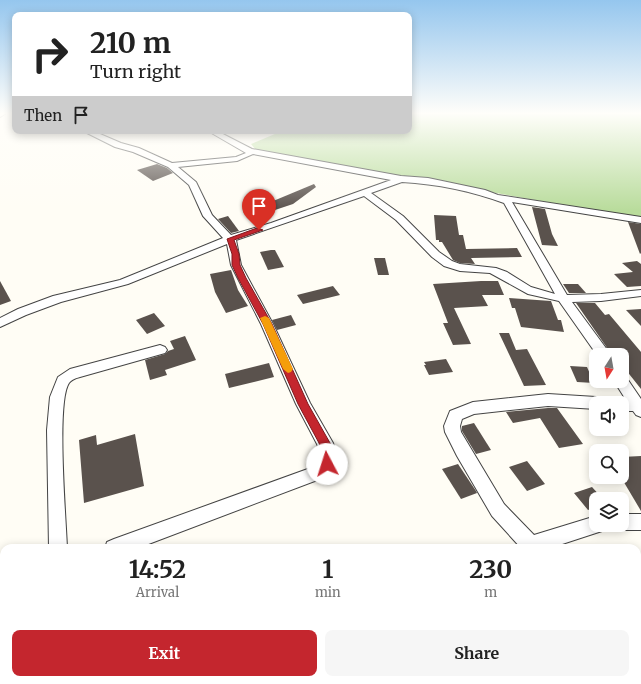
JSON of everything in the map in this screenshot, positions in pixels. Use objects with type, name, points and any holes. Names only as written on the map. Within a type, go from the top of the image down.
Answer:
[{"type":"street","points":[[121,146],[136,150],[171,165],[190,181],[208,216],[230,239],[235,254],[236,265],[267,324],[303,404],[325,443],[330,456],[322,471],[125,544]]},
{"type":"street","points":[[240,146],[250,151],[401,179],[428,181],[498,196],[641,220]]},
{"type":"street","points":[[171,165],[236,160],[249,154],[250,151]]},
{"type":"street","points":[[0,323],[22,312],[57,300],[129,280],[230,239],[274,225],[401,179]]},
{"type":"street","points":[[364,192],[382,202],[394,212],[432,251],[443,261],[453,267],[493,271],[506,276],[531,292],[548,297],[606,297],[641,293]]},
{"type":"street","points":[[498,196],[509,204],[517,222],[562,298],[599,348]]},
{"type":"street","points":[[58,544],[55,430],[57,397],[61,386],[66,378],[75,373],[160,350]]},
{"type":"street","points":[[626,388],[639,408]]},
{"type":"street","points":[[530,544],[508,523],[498,510],[462,451],[453,432],[452,426],[454,415],[473,408],[548,400],[589,403]]},
{"type":"street","points":[[629,406],[639,408]]},
{"type":"street","points":[[629,522],[641,522]]},
{"type":"street","points":[[538,544],[589,527]]},
{"type":"green space","points":[[253,146],[641,146],[641,219],[256,150]]},
{"type":"building","points":[[157,164],[167,168],[173,173],[153,181],[137,170]]},
{"type":"building","points":[[314,184],[316,187],[293,204],[275,210],[266,204]]},
{"type":"building","points":[[532,207],[545,209],[552,234],[558,246],[542,245]]},
{"type":"building","points":[[434,215],[456,216],[459,235],[463,235],[466,249],[517,248],[522,257],[471,258],[475,264],[460,263],[453,260],[442,242],[436,240]]},
{"type":"building","points":[[228,216],[239,231],[231,233],[218,219]]},
{"type":"building","points":[[628,222],[641,224],[640,254]]},
{"type":"building","points":[[275,250],[284,267],[268,270],[260,252]]},
{"type":"building","points":[[374,258],[385,258],[389,275],[378,275]]},
{"type":"building","points":[[637,261],[641,264],[641,286],[627,287],[614,274],[633,272],[622,263]]},
{"type":"building","points":[[231,270],[238,290],[248,306],[226,313],[215,292],[210,274]]},
{"type":"building","points":[[0,281],[11,301],[0,305]]},
{"type":"building","points":[[498,281],[504,295],[482,295],[488,306],[454,308],[471,344],[453,345],[443,323],[448,323],[433,284]]},
{"type":"building","points":[[563,284],[578,284],[586,293],[569,293]]},
{"type":"building","points":[[333,286],[340,295],[303,304],[297,295]]},
{"type":"building","points":[[509,298],[551,301],[558,320],[561,320],[564,332],[521,327],[515,308],[512,308]]},
{"type":"building","points":[[576,303],[595,303],[605,315],[609,314],[641,352],[641,389],[629,374],[629,348],[607,348]]},
{"type":"building","points":[[641,309],[641,326],[626,310]]},
{"type":"building","points":[[154,313],[165,326],[147,334],[136,320]]},
{"type":"building","points":[[291,315],[296,325],[277,330],[272,320]]},
{"type":"building","points":[[499,333],[509,333],[516,350],[527,349],[546,385],[524,386]]},
{"type":"building","points":[[185,336],[196,360],[165,370],[167,375],[150,380],[145,360],[165,354],[174,349],[170,341]]},
{"type":"building","points":[[446,359],[453,372],[429,375],[424,362]]},
{"type":"building","points":[[269,363],[274,377],[229,388],[225,374]]},
{"type":"building","points":[[570,366],[587,367],[589,372],[589,383],[577,382]]},
{"type":"building","points":[[557,408],[583,444],[559,448],[540,418],[513,423],[506,412]]},
{"type":"building","points":[[474,423],[491,450],[476,454],[462,431],[462,426]]},
{"type":"building","points":[[135,434],[144,486],[84,503],[79,440],[96,435],[97,445]]},
{"type":"building","points":[[641,456],[641,511],[625,484],[629,484],[629,457]]},
{"type":"building","points":[[527,461],[545,484],[527,491],[509,467]]},
{"type":"building","points":[[458,464],[477,493],[461,499],[442,469]]},
{"type":"building","points":[[592,487],[597,492],[589,492],[588,510],[574,493]]},
{"type":"slow traffic","points":[[265,318],[288,369]]},
{"type":"route","points":[[259,230],[230,239],[235,254],[236,265],[257,303],[303,404],[325,443],[330,456],[327,464]]}]
